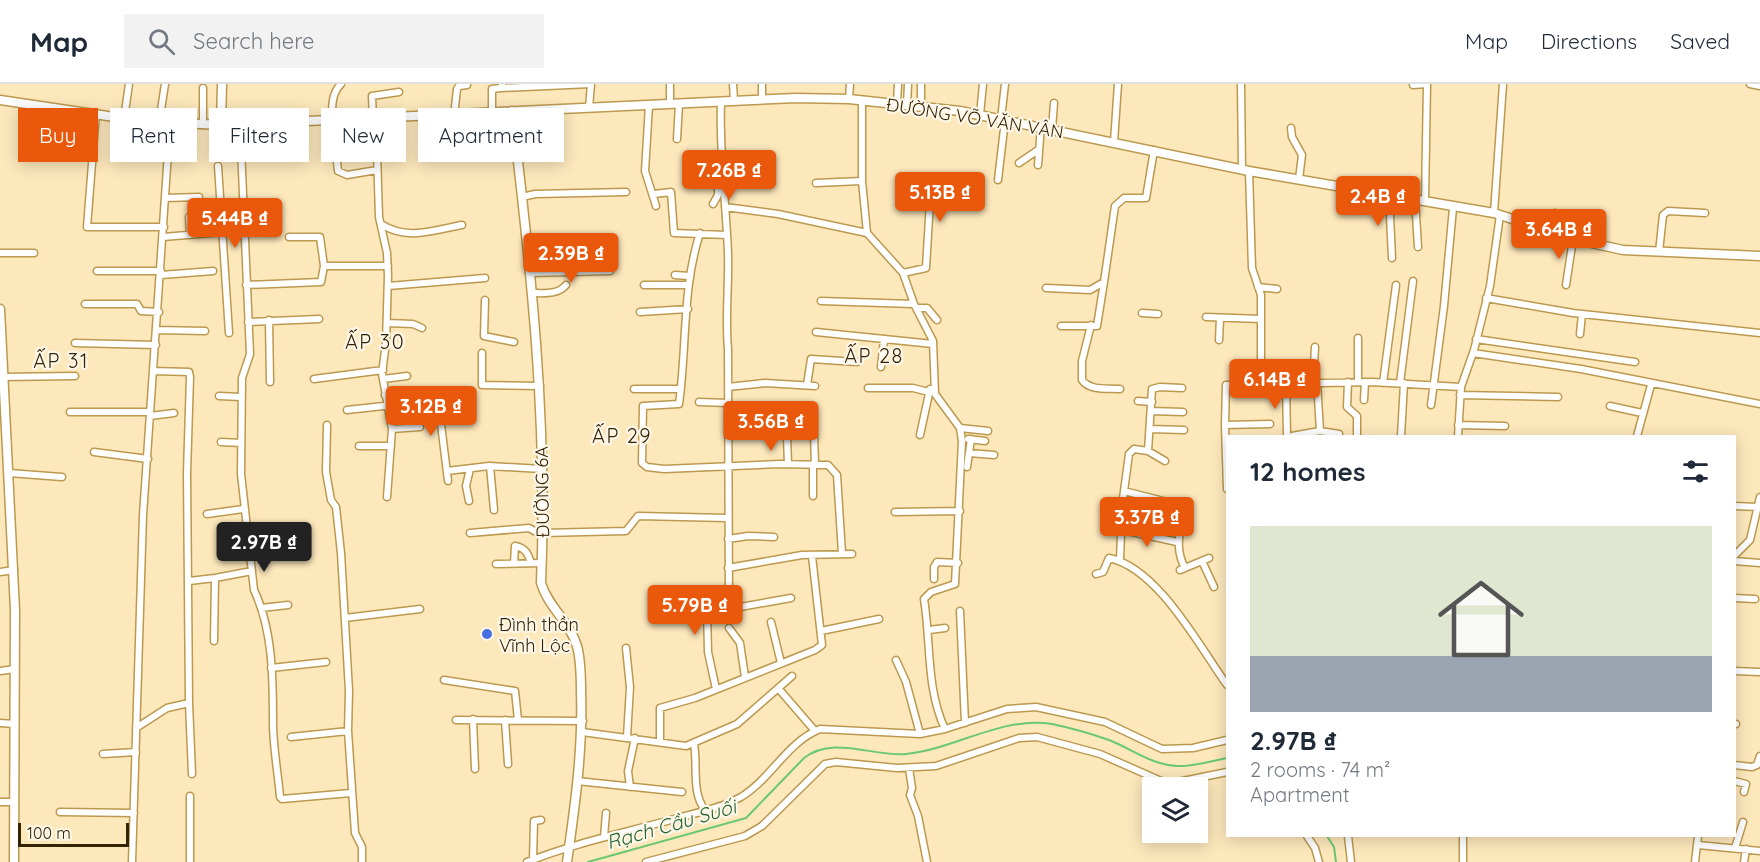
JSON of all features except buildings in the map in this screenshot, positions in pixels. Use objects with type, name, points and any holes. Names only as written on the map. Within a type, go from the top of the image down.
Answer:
[{"type":"street","points":[[125,108],[129,84]]},
{"type":"street","points":[[161,108],[165,84]]},
{"type":"street","points":[[221,108],[222,84]]},
{"type":"street","points":[[332,108],[336,89],[341,84]]},
{"type":"street","points":[[589,108],[591,84]]},
{"type":"street","points":[[492,108],[492,89],[502,86],[598,84]]},
{"type":"street","points":[[670,84],[674,104],[676,139]]},
{"type":"street","points":[[733,84],[734,101]]},
{"type":"street","points":[[762,84],[762,100]]},
{"type":"street","points":[[849,99],[850,84]]},
{"type":"street","points":[[898,84],[902,104]]},
{"type":"street","points":[[902,104],[908,84]]},
{"type":"street","points":[[921,84],[921,107]]},
{"type":"street","points":[[980,115],[983,84]]},
{"type":"street","points":[[998,180],[1005,84]]},
{"type":"street","points":[[1114,142],[1118,84]]},
{"type":"street","points":[[1241,84],[1252,268],[1258,287],[1261,319],[1261,363]]},
{"type":"street","points":[[1413,85],[1427,84],[1425,201]]},
{"type":"street","points":[[1458,435],[1461,387],[1473,353],[1486,298],[1497,214],[1503,84]]},
{"type":"street","points":[[1750,84],[1760,86]]},
{"type":"street","points":[[457,108],[457,89],[459,86],[467,85]]},
{"type":"street","points":[[202,124],[203,88]]},
{"type":"street","points":[[373,108],[372,96],[399,92]]},
{"type":"street","name":"ĐƯỜNG VÕ VĂN VÂN","points":[[564,109],[762,100],[849,99],[902,104],[1041,126],[1246,170],[1497,214],[1573,239],[1623,250],[1760,256]]},
{"type":"street","name":"ĐƯỜNG VÕ VĂN VÂN","points":[[0,100],[51,108]]},
{"type":"street","points":[[721,101],[721,186],[727,235],[729,609]]},
{"type":"street","points":[[862,101],[862,181],[867,233]]},
{"type":"street","points":[[1052,129],[1054,103]]},
{"type":"street","points":[[648,105],[645,171],[656,206]]},
{"type":"street","name":"ĐƯỜNG VÕ VĂN VÂN","points":[[197,124],[209,124]]},
{"type":"street","points":[[1038,165],[1041,126]]},
{"type":"street","points":[[1291,128],[1292,137],[1302,155],[1299,179]]},
{"type":"street","points":[[1019,163],[1038,150]]},
{"type":"street","points":[[1061,326],[1097,326],[1115,206],[1124,198],[1146,198],[1154,150]]},
{"type":"street","points":[[92,162],[87,227],[164,227]]},
{"type":"street","points":[[132,862],[138,640],[150,414],[159,312],[167,162]]},
{"type":"street","points":[[241,162],[250,354],[242,378],[241,397],[243,509],[247,519],[254,590],[267,630],[280,798],[351,794]]},
{"type":"street","points":[[337,162],[338,171],[346,175],[377,170]]},
{"type":"street","points":[[377,162],[381,224],[388,266],[383,379],[392,429],[392,446],[387,497]]},
{"type":"street","name":"ĐƯỜNG 6A","points":[[518,162],[540,386],[542,583],[546,600],[568,627],[577,647],[583,721],[567,862]]},
{"type":"street","points":[[218,166],[229,333]]},
{"type":"street","points":[[903,273],[926,268],[930,201],[935,177],[964,179]]},
{"type":"street","points":[[816,183],[862,181]]},
{"type":"street","points":[[702,182],[721,186]]},
{"type":"street","points":[[713,204],[721,186]]},
{"type":"street","points":[[522,197],[535,194],[626,192]]},
{"type":"street","points":[[654,194],[672,192],[674,233],[727,235]]},
{"type":"street","points":[[1389,195],[1392,258]]},
{"type":"street","points":[[165,198],[199,197]]},
{"type":"street","points":[[1414,199],[1418,247]]},
{"type":"street","points":[[930,201],[954,203]]},
{"type":"street","points":[[725,207],[777,214],[867,233],[903,273],[933,344],[935,394],[960,428],[961,438],[958,563],[955,584],[925,596],[932,686],[945,729]]},
{"type":"street","points":[[1431,405],[1454,208]]},
{"type":"street","points":[[1659,252],[1663,215],[1668,211],[1705,213]]},
{"type":"street","points":[[1552,232],[1555,213]]},
{"type":"street","points":[[189,217],[190,235]]},
{"type":"street","points":[[381,224],[393,232],[407,234],[462,225]]},
{"type":"street","points":[[163,237],[223,232]]},
{"type":"street","points":[[700,233],[689,276],[679,404],[643,406],[642,463],[647,467],[664,469],[727,465],[828,465],[837,475],[842,553]]},
{"type":"street","points":[[246,285],[321,282],[324,266],[320,237],[288,237]]},
{"type":"street","points":[[1566,285],[1573,239]]},
{"type":"street","points":[[0,253],[34,253]]},
{"type":"street","points":[[324,266],[388,266]]},
{"type":"street","points":[[97,271],[161,273],[213,271]]},
{"type":"street","points":[[530,273],[610,271]]},
{"type":"street","points":[[675,275],[689,276]]},
{"type":"street","points":[[388,286],[485,278]]},
{"type":"street","points":[[1401,435],[1402,383],[1413,281]]},
{"type":"street","points":[[1046,288],[1090,290],[1104,282]]},
{"type":"street","points":[[532,293],[554,292],[566,285]]},
{"type":"street","points":[[644,285],[688,285]]},
{"type":"street","points":[[1383,383],[1396,285]]},
{"type":"street","points":[[1258,287],[1277,289]]},
{"type":"street","points":[[1486,298],[1582,314],[1760,333]]},
{"type":"street","points":[[485,300],[484,336],[514,342]]},
{"type":"street","points":[[821,301],[915,306],[927,308],[937,320]]},
{"type":"street","points":[[85,304],[138,304],[141,311],[159,312]]},
{"type":"street","points":[[0,309],[4,456],[9,473],[14,570],[14,862]]},
{"type":"street","points":[[640,312],[688,309]]},
{"type":"street","points":[[1142,313],[1158,314]]},
{"type":"street","points":[[1580,334],[1582,314]]},
{"type":"street","points":[[1206,318],[1261,319]]},
{"type":"street","points":[[1219,340],[1220,318]]},
{"type":"street","points":[[248,322],[319,319]]},
{"type":"street","points":[[269,320],[270,382]]},
{"type":"street","points":[[387,323],[413,324],[422,328]]},
{"type":"street","points":[[1091,325],[1091,336],[1080,373],[1082,380],[1086,385],[1120,389]]},
{"type":"street","points":[[157,330],[205,331]]},
{"type":"street","points":[[816,332],[933,344]]},
{"type":"street","points":[[1358,338],[1364,400]]},
{"type":"street","points":[[1476,339],[1635,362]]},
{"type":"street","points":[[881,367],[884,340]]},
{"type":"street","points":[[75,343],[156,345]]},
{"type":"street","points":[[1315,347],[1315,382],[1320,431]]},
{"type":"street","points":[[482,353],[482,385],[540,386]]},
{"type":"street","points":[[1473,353],[1581,369],[1651,385],[1760,404]]},
{"type":"street","points":[[807,385],[811,359],[857,362]]},
{"type":"street","points":[[314,379],[383,370]]},
{"type":"street","points":[[153,371],[189,372],[190,376],[187,472],[189,703],[192,774]]},
{"type":"street","points":[[1,377],[75,376]]},
{"type":"street","points":[[383,379],[407,376]]},
{"type":"street","points":[[1348,382],[1347,407],[1357,416],[1357,435]]},
{"type":"street","points":[[1226,457],[1226,385],[1362,382],[1461,387]]},
{"type":"street","points":[[728,387],[765,383],[815,386]]},
{"type":"street","points":[[1286,384],[1287,435]]},
{"type":"street","points":[[921,435],[928,392],[934,385]]},
{"type":"street","points":[[1637,435],[1651,385]]},
{"type":"street","points":[[868,388],[892,390],[913,388],[928,392]]},
{"type":"street","points":[[1148,451],[1152,389],[1182,388]]},
{"type":"street","points":[[634,389],[681,389]]},
{"type":"street","points":[[385,395],[405,393]]},
{"type":"street","points":[[1460,394],[1558,397]]},
{"type":"street","points":[[219,396],[241,397]]},
{"type":"street","points":[[347,410],[438,400],[448,481]]},
{"type":"street","points":[[1137,401],[1152,402]]},
{"type":"street","points":[[699,402],[728,403]]},
{"type":"street","points":[[1610,406],[1642,413]]},
{"type":"street","points":[[786,410],[788,464]]},
{"type":"street","points":[[1151,411],[1183,412]]},
{"type":"street","points":[[70,412],[174,413]]},
{"type":"street","points":[[1225,425],[1269,424]]},
{"type":"street","points":[[327,425],[326,472],[337,514],[345,618],[351,794],[355,833],[362,847],[362,862]]},
{"type":"street","points":[[1458,425],[1505,426]]},
{"type":"street","points":[[392,429],[420,427]]},
{"type":"street","points":[[960,428],[988,431]]},
{"type":"street","points":[[1150,429],[1184,430]]},
{"type":"street","points":[[1298,435],[1320,431],[1339,434]]},
{"type":"street","points":[[813,496],[814,435]]},
{"type":"street","points":[[961,438],[985,441]]},
{"type":"street","points":[[967,467],[971,440]]},
{"type":"street","points":[[221,441],[241,443]]},
{"type":"street","points":[[359,446],[392,446]]},
{"type":"street","points":[[1120,561],[1124,491],[1129,454],[1134,449],[1148,451],[1165,461]]},
{"type":"street","points":[[94,452],[148,459]]},
{"type":"street","points":[[969,453],[994,455]]},
{"type":"street","points":[[447,471],[490,466],[542,469]]},
{"type":"street","points":[[490,466],[494,510]]},
{"type":"street","points":[[469,501],[466,486],[470,469]]},
{"type":"street","points":[[9,473],[62,477]]},
{"type":"street","points":[[1124,491],[1182,504],[1184,508],[1177,542],[1182,569],[1209,558]]},
{"type":"street","points":[[1736,554],[1750,540],[1760,497]]},
{"type":"street","points":[[1736,506],[1758,511]]},
{"type":"street","points":[[207,514],[243,509]]},
{"type":"street","points":[[895,512],[960,511]]},
{"type":"street","points":[[470,532],[529,528],[543,535],[626,531],[638,516],[727,518]]},
{"type":"street","points":[[1123,530],[1177,542]]},
{"type":"street","points":[[728,539],[748,536],[774,537]]},
{"type":"street","points":[[514,564],[515,546],[521,547],[528,553],[531,563]]},
{"type":"street","points":[[728,568],[802,555],[852,554]]},
{"type":"street","points":[[660,742],[660,708],[716,689],[815,650],[822,645],[812,556]]},
{"type":"street","points":[[1096,574],[1103,572],[1108,558],[1120,561],[1143,574],[1166,600],[1226,684]]},
{"type":"street","points":[[1202,561],[1214,587]]},
{"type":"street","points":[[1736,561],[1760,563]]},
{"type":"street","points":[[934,579],[934,567],[937,562],[958,563]]},
{"type":"street","points":[[496,564],[542,563]]},
{"type":"street","points":[[0,572],[14,570]]},
{"type":"street","points":[[189,581],[252,571]]},
{"type":"street","points":[[214,578],[214,640]]},
{"type":"street","points":[[716,689],[708,652],[707,610],[729,609],[791,598]]},
{"type":"street","points":[[1736,598],[1755,599]]},
{"type":"street","points":[[261,608],[288,605]]},
{"type":"street","points":[[345,618],[420,609]]},
{"type":"street","points":[[960,611],[965,723]]},
{"type":"street","points":[[822,631],[879,620]]},
{"type":"street","points":[[771,622],[781,663]]},
{"type":"street","points":[[729,628],[740,643],[745,677]]},
{"type":"street","points":[[929,630],[945,628]]},
{"type":"street","points":[[626,648],[630,687],[627,737]]},
{"type":"street","points":[[896,660],[906,682],[920,734]]},
{"type":"street","points":[[271,668],[326,662]]},
{"type":"street","points":[[0,670],[15,669]]},
{"type":"street","points":[[1736,671],[1760,672]]},
{"type":"street","points":[[582,732],[686,747],[737,724],[792,676]]},
{"type":"street","points":[[444,680],[514,691],[518,720]]},
{"type":"street","points":[[778,688],[815,731]]},
{"type":"street","points":[[136,728],[167,708],[189,703]]},
{"type":"street","points":[[541,820],[534,821],[530,861],[604,837],[705,810],[741,797],[759,784],[808,734],[820,729],[920,734],[945,729],[1007,709],[1036,707],[1105,722],[1162,749],[1193,748],[1226,740]]},
{"type":"street","points":[[473,719],[475,769]]},
{"type":"street","points":[[456,720],[583,721]]},
{"type":"street","points":[[505,720],[508,764]]},
{"type":"street","points":[[0,723],[15,723]]},
{"type":"street","points":[[291,737],[348,731]]},
{"type":"street","points":[[646,862],[745,836],[762,826],[813,773],[825,764],[909,768],[936,766],[1019,738],[1037,736],[1100,754],[1168,784],[1226,772]]},
{"type":"street","points":[[630,787],[628,771],[635,738]]},
{"type":"street","points":[[694,744],[698,765],[697,787],[705,810]]},
{"type":"street","points":[[103,754],[136,752]]},
{"type":"street","points":[[1736,765],[1752,767],[1757,765],[1760,756]]},
{"type":"street","points":[[909,768],[912,788],[910,795],[918,816],[927,862]]},
{"type":"street","points":[[577,781],[682,792]]},
{"type":"street","points":[[1736,782],[1746,784],[1743,792]]},
{"type":"street","points":[[190,796],[190,862]]},
{"type":"street","points":[[0,802],[14,802]]},
{"type":"street","points":[[60,812],[134,813]]},
{"type":"street","points":[[604,837],[606,813]]},
{"type":"street","points":[[1735,848],[1743,822]]},
{"type":"street","points":[[1308,837],[1315,848],[1319,862]]},
{"type":"street","points":[[1348,837],[1351,862]]},
{"type":"street","points":[[1463,837],[1463,862]]},
{"type":"street","points":[[1695,862],[1698,837]]},
{"type":"street","points":[[1698,845],[1760,852]]},
{"type":"street","points":[[1744,862],[1746,849]]},
{"type":"waterway","name":"Rạch Cầu Suối","points":[[588,862],[746,818],[804,758],[815,751],[828,748],[854,748],[906,754],[925,751],[997,729],[1033,723],[1074,729],[1109,740],[1151,760],[1168,765],[1190,766],[1226,758]]},
{"type":"waterway","name":"Rạch Cầu Suối","points":[[1328,837],[1334,847],[1336,862]]},
{"type":"place","name":"Đình thần Vĩnh Lộc","points":[[487,634]]},
{"type":"district","name":"ẤP 30","points":[[375,341]]},
{"type":"district","name":"ẤP 28","points":[[874,355]]},
{"type":"district","name":"ẤP 31","points":[[61,360]]},
{"type":"district","name":"ẤP 29","points":[[622,435]]}]
